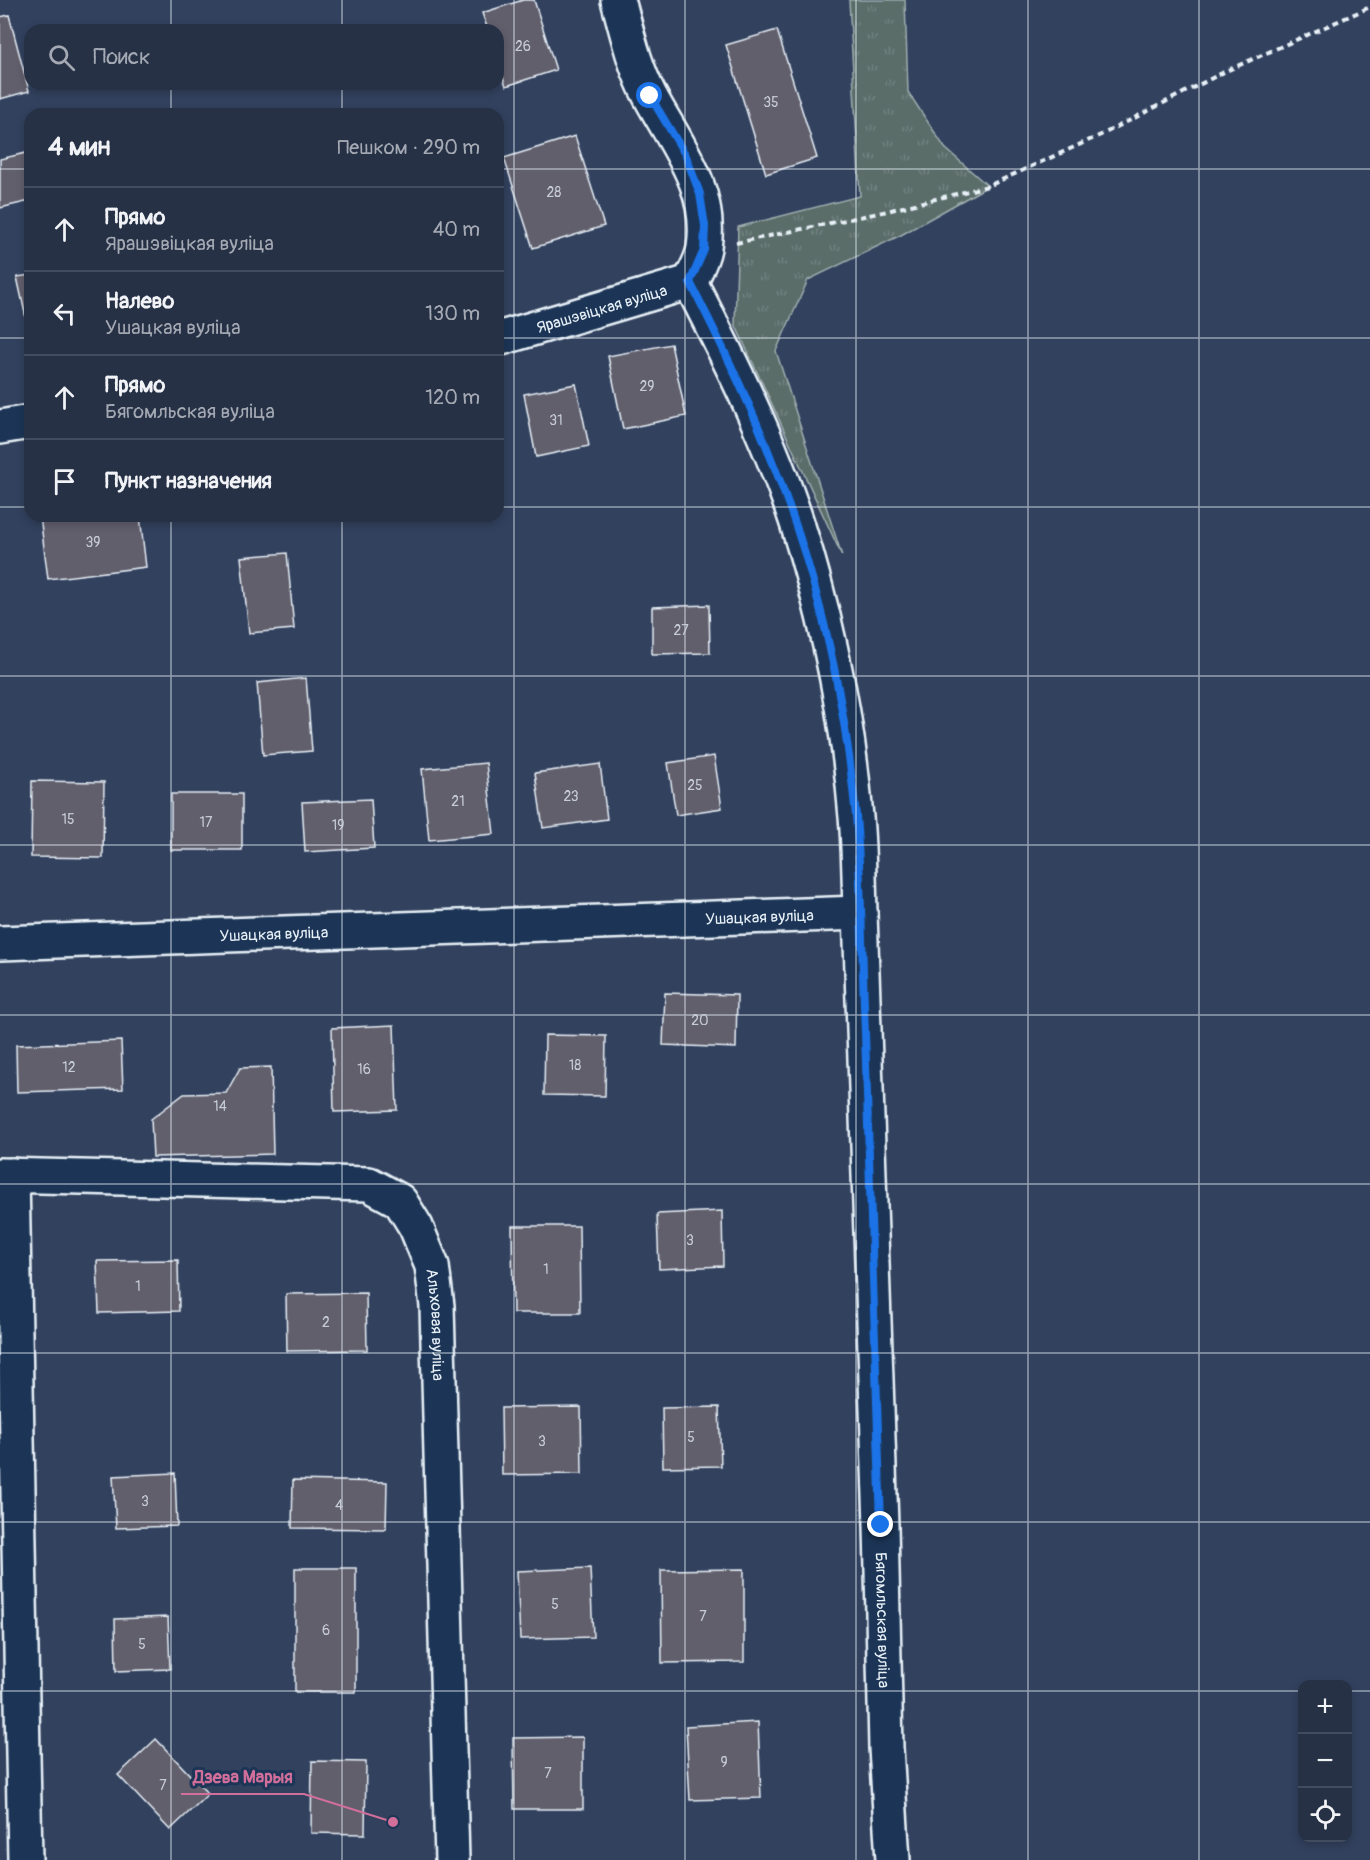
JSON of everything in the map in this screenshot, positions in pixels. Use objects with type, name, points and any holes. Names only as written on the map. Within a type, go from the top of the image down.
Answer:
[{"type":"street","points":[[618,0],[639,71],[650,96],[686,156],[700,194],[705,226],[704,250],[690,282],[752,409],[796,522],[821,609],[845,727],[856,817],[860,913]]},
{"type":"street","name":"Ярашэвіцкая вуліца","points":[[504,337],[690,282]]},
{"type":"street","points":[[0,427],[24,423]]},
{"type":"street","name":"Ушацкая вуліца","points":[[0,943],[860,913]]},
{"type":"street","name":"Бягомльская вуліца","points":[[860,913],[881,1525],[886,1748],[893,1860]]},
{"type":"street","points":[[6,1175],[24,1860]]},
{"type":"street","name":"Альховая вуліца","points":[[6,1175],[369,1184],[400,1201],[416,1227],[432,1266],[437,1306],[452,1860]]},
{"type":"path","points":[[704,250],[883,212],[988,186],[1103,134],[1226,71],[1370,7]]},
{"type":"green space","points":[[849,0],[905,0],[908,92],[945,148],[988,186],[901,235],[808,280],[776,351],[842,556],[735,324],[738,227],[860,196]]},
{"type":"building","points":[[523,0],[534,0],[556,70],[506,86],[504,80],[504,24],[486,24],[482,13]]},
{"type":"building","points":[[9,15],[24,72],[24,90],[29,91],[0,99],[0,17]]},
{"type":"building","points":[[777,30],[817,158],[766,174],[726,45]]},
{"type":"building","points":[[575,136],[604,226],[533,248],[504,158]]},
{"type":"building","points":[[24,153],[24,202],[0,208],[0,159]]},
{"type":"building","points":[[24,276],[24,309],[17,277]]},
{"type":"building","points":[[671,344],[686,416],[623,429],[608,356]]},
{"type":"building","points":[[576,384],[589,446],[536,457],[524,394]]},
{"type":"building","points":[[41,522],[141,522],[146,567],[48,579]]},
{"type":"building","points":[[287,553],[294,629],[249,633],[241,557]]},
{"type":"building","points":[[709,605],[710,653],[652,654],[652,607]]},
{"type":"building","points":[[306,678],[312,751],[263,755],[257,683]]},
{"type":"building","points":[[714,756],[722,808],[676,815],[668,763]]},
{"type":"building","points":[[486,763],[494,834],[429,840],[422,769]]},
{"type":"building","points":[[600,764],[607,819],[543,828],[535,773]]},
{"type":"building","points":[[32,781],[104,782],[103,858],[31,857]]},
{"type":"building","points":[[171,794],[242,794],[242,850],[171,850]]},
{"type":"building","points":[[371,799],[374,848],[305,852],[302,802]]},
{"type":"building","points":[[665,993],[737,995],[736,1048],[663,1045]]},
{"type":"building","points":[[394,1025],[397,1110],[334,1112],[332,1028]]},
{"type":"building","points":[[545,1035],[606,1036],[605,1096],[544,1095]]},
{"type":"building","points":[[121,1041],[123,1089],[17,1092],[16,1045]]},
{"type":"building","points":[[271,1067],[273,1154],[153,1157],[151,1119],[184,1094],[226,1093],[240,1068]]},
{"type":"building","points":[[722,1211],[723,1266],[659,1269],[657,1214]]},
{"type":"building","points":[[512,1226],[579,1226],[580,1313],[513,1313]]},
{"type":"building","points":[[178,1260],[179,1311],[99,1313],[97,1261]]},
{"type":"building","points":[[366,1293],[367,1350],[287,1351],[286,1294]]},
{"type":"building","points":[[581,1407],[582,1474],[502,1475],[501,1408]]},
{"type":"building","points":[[719,1407],[721,1466],[663,1467],[662,1408]]},
{"type":"building","points":[[175,1473],[177,1526],[116,1528],[113,1476]]},
{"type":"building","points":[[293,1480],[387,1482],[386,1529],[292,1528]]},
{"type":"building","points":[[295,1568],[356,1568],[356,1692],[295,1692]]},
{"type":"building","points":[[590,1568],[593,1637],[520,1639],[517,1571]]},
{"type":"building","points":[[744,1569],[744,1662],[662,1663],[661,1570]]},
{"type":"building","points":[[168,1617],[170,1669],[116,1671],[115,1619]]},
{"type":"building","points":[[758,1722],[761,1798],[690,1800],[686,1726]]},
{"type":"building","points":[[583,1737],[583,1809],[514,1809],[513,1738]]},
{"type":"building","points":[[156,1739],[208,1794],[170,1830],[118,1775]]},
{"type":"building","points":[[312,1761],[366,1762],[365,1834],[311,1833]]},
{"type":"place","name":"Дзева Марыя","points":[[393,1822]]},
{"type":"route","points":[[650,96],[686,156],[700,194],[705,226],[704,250],[690,282],[752,409],[796,522],[821,609],[843,716],[856,817],[881,1525]]}]
